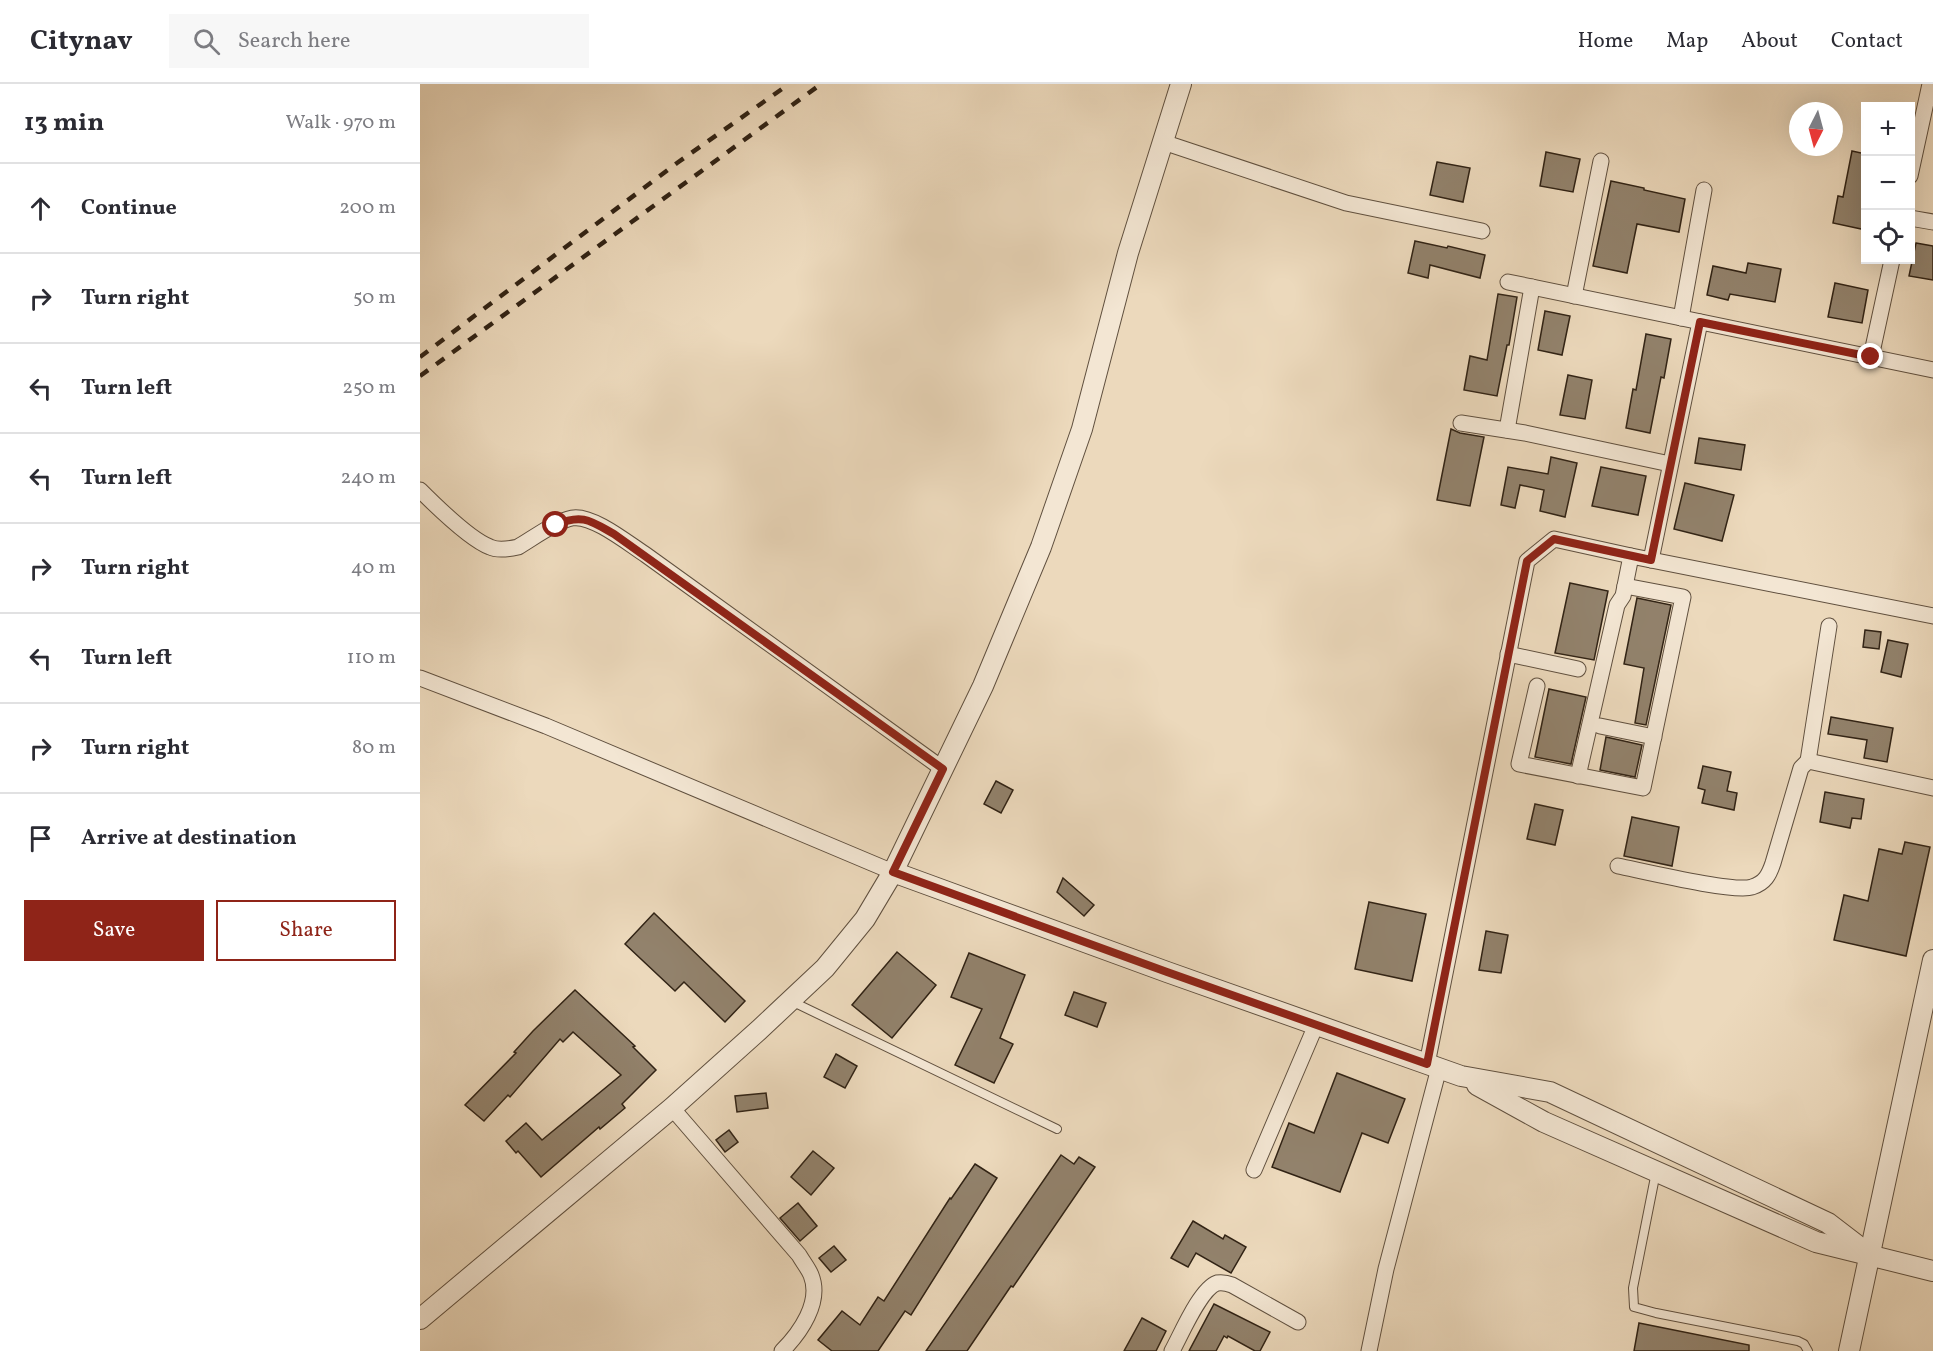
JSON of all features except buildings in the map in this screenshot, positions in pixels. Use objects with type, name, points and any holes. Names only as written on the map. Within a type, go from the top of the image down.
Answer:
[{"type":"street","points":[[420,1320],[672,1108],[825,968],[865,919],[893,872],[983,686],[1041,547],[1082,429],[1128,253],[1181,84]]},
{"type":"street","points":[[1915,157],[1930,84]]},
{"type":"street","points":[[1163,142],[1346,203],[1482,231]]},
{"type":"street","points":[[1574,296],[1601,161]]},
{"type":"street","points":[[1681,318],[1704,190]]},
{"type":"street","points":[[1915,219],[1933,222]]},
{"type":"street","points":[[1871,357],[1891,264]]},
{"type":"street","points":[[1508,282],[1933,370]]},
{"type":"street","points":[[1507,430],[1532,287]]},
{"type":"street","points":[[1651,560],[1700,322]]},
{"type":"street","points":[[1461,423],[1507,430],[1670,464]]},
{"type":"street","points":[[420,490],[472,536],[490,548],[508,550],[518,547],[572,518],[584,518],[596,524],[646,555],[943,769]]},
{"type":"street","points":[[1369,1351],[1433,1066],[1527,561],[1554,539],[1933,616]]},
{"type":"street","points":[[1583,777],[1617,605],[1624,591],[1631,556]]},
{"type":"street","points":[[1583,777],[1600,726],[1627,607],[1624,591]]},
{"type":"street","points":[[1537,686],[1519,764],[1643,788],[1683,597],[1624,591]]},
{"type":"street","points":[[1618,866],[1741,889],[1762,882],[1769,875],[1798,774],[1808,761],[1829,626]]},
{"type":"street","points":[[1508,654],[1578,669]]},
{"type":"street","points":[[420,678],[546,726],[893,872],[1461,1076],[1544,1122],[1816,1242],[1933,1271]]},
{"type":"street","points":[[1600,726],[1654,737]]},
{"type":"street","points":[[1808,761],[1933,789]]},
{"type":"street","points":[[1849,1351],[1933,960]]},
{"type":"street","points":[[1254,1170],[1316,1025]]},
{"type":"street","points":[[1461,1076],[1550,1092],[1828,1223],[1871,1256]]},
{"type":"street","points":[[672,1108],[799,1255],[811,1276],[812,1303],[807,1320],[783,1351]]},
{"type":"street","points":[[1172,1351],[1204,1293],[1223,1282],[1299,1322]]},
{"type":"lane","points":[[790,1001],[1057,1129]]},
{"type":"lane","points":[[1657,1171],[1633,1288],[1634,1307],[1798,1341],[1804,1344],[1808,1351]]},
{"type":"railway","points":[[420,357],[677,163],[789,84]]},
{"type":"railway","points":[[420,376],[821,84]]},
{"type":"route","points":[[556,525],[572,518],[584,518],[614,534],[943,769],[893,872],[1427,1064],[1527,561],[1554,539],[1651,560],[1700,322],[1871,357]]}]
